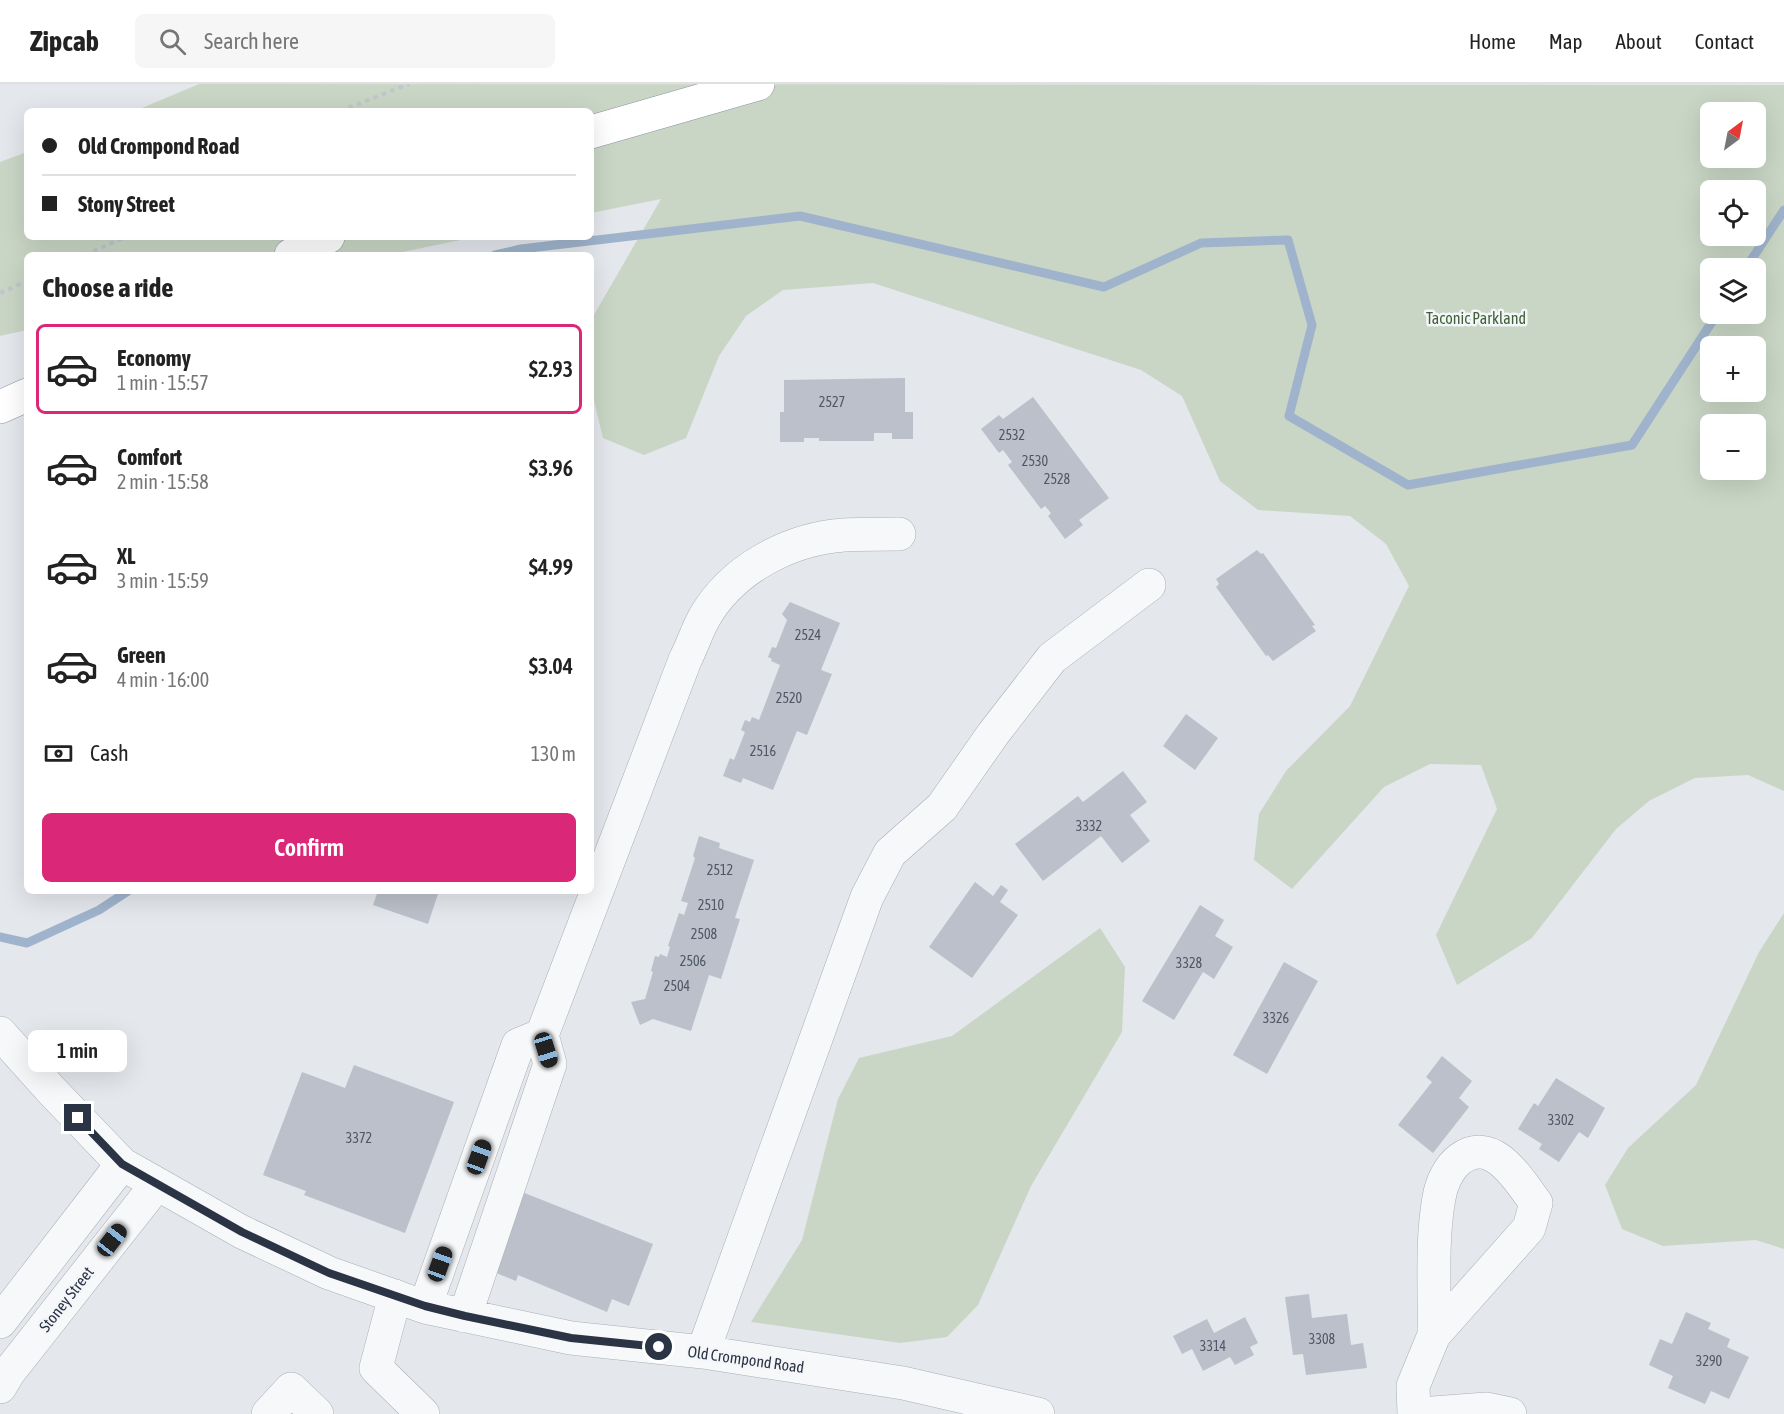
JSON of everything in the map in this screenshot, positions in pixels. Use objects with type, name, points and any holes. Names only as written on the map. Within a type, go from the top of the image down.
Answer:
[{"type":"highway","points":[[594,131],[758,84]]},
{"type":"highway","points":[[297,252],[322,240]]},
{"type":"highway","points":[[0,407],[24,396]]},
{"type":"street","points":[[465,1316],[550,1064],[542,1035],[704,618],[728,586],[759,561],[797,544],[843,535],[899,534]]},
{"type":"street","points":[[703,1352],[867,897],[890,854],[942,807],[993,734],[1052,658],[1149,585]]},
{"type":"street","name":"Old Crompond Road","points":[[0,1033],[122,1164],[242,1232],[329,1273],[425,1306],[571,1338],[703,1352],[903,1383],[1038,1414]]},
{"type":"street","points":[[425,1306],[518,1046],[542,1035]]},
{"type":"street","points":[[1414,1414],[1413,1386],[1434,1335],[1528,1228],[1536,1203],[1513,1171],[1491,1153],[1470,1152],[1451,1165],[1439,1196],[1434,1335]]},
{"type":"street","points":[[0,1322],[122,1164]]},
{"type":"street","name":"Stoney Street","points":[[0,1388],[9,1372],[157,1184]]},
{"type":"street","points":[[395,1296],[376,1368],[423,1414]]},
{"type":"street","points":[[268,1414],[291,1389],[317,1414]]},
{"type":"street","points":[[1420,1414],[1486,1410],[1510,1414]]},
{"type":"path","points":[[348,108],[409,84]]},
{"type":"path","points":[[92,252],[119,240]]},
{"type":"path","points":[[0,293],[24,282]]},
{"type":"green space","name":"Taconic Parkland","points":[[199,84],[1784,85],[1784,791],[1748,775],[1695,778],[1649,801],[1616,829],[1532,938],[1457,985],[1436,935],[1497,809],[1481,765],[1430,764],[1384,787],[1292,889],[1254,860],[1259,814],[1286,771],[1350,706],[1409,586],[1386,544],[1350,516],[1258,510],[1220,481],[1182,396],[1141,370],[873,283],[783,290],[746,316],[719,356],[686,438],[644,455],[603,438],[594,400],[594,315],[661,199],[594,212],[594,108],[142,108]]},
{"type":"green space","points":[[24,153],[24,240],[460,240],[402,252],[24,252],[24,331],[0,336],[0,162]]},
{"type":"green space","points":[[1784,913],[1784,1249],[1756,1240],[1663,1246],[1622,1229],[1605,1185],[1628,1148],[1696,1085],[1759,952]]},
{"type":"green space","points":[[1100,928],[1125,967],[1122,1032],[1031,1186],[978,1305],[947,1337],[900,1343],[751,1322],[802,1240],[838,1099],[859,1058],[952,1036]]},
{"type":"building","points":[[905,378],[905,412],[913,412],[913,439],[892,439],[892,433],[874,433],[874,441],[819,441],[819,438],[804,438],[804,442],[780,442],[780,412],[784,412],[784,380]]},
{"type":"building","points":[[1033,397],[1109,498],[1079,520],[1083,525],[1065,539],[1048,516],[1051,513],[1045,506],[1041,509],[1008,465],[1012,462],[1003,450],[999,453],[981,429],[999,415],[1003,419]]},
{"type":"building","points":[[1257,550],[1263,553],[1315,625],[1312,626],[1316,631],[1273,661],[1268,655],[1266,656],[1216,587],[1219,584],[1216,579]]},
{"type":"building","points":[[790,602],[840,623],[821,670],[832,674],[807,735],[797,731],[773,790],[743,778],[741,783],[723,776],[730,758],[734,760],[745,732],[741,730],[745,720],[750,722],[752,717],[759,720],[780,665],[768,657],[772,647],[776,648],[787,620],[782,614]]},
{"type":"building","points":[[1186,714],[1218,738],[1195,770],[1163,746]]},
{"type":"building","points":[[1123,771],[1147,802],[1130,815],[1150,841],[1122,863],[1101,836],[1043,881],[1015,844],[1078,796],[1083,802]]},
{"type":"building","points":[[699,836],[720,843],[719,848],[754,860],[735,918],[740,919],[721,979],[709,975],[691,1031],[653,1019],[640,1025],[631,1002],[645,999],[655,956],[659,957],[660,954],[667,957],[670,947],[668,946],[679,913],[684,915],[688,903],[681,901],[695,858],[693,856]]},
{"type":"building","points":[[975,882],[993,896],[1001,885],[1008,890],[1000,902],[1018,915],[972,978],[929,947]]},
{"type":"building","points":[[377,894],[438,894],[428,924],[373,905]]},
{"type":"building","points":[[1200,905],[1224,920],[1215,936],[1233,947],[1214,979],[1203,972],[1174,1020],[1142,1001]]},
{"type":"building","points":[[1284,962],[1318,981],[1267,1074],[1233,1055]]},
{"type":"building","points":[[1442,1056],[1472,1081],[1459,1098],[1469,1107],[1433,1153],[1398,1125],[1432,1082],[1426,1077]]},
{"type":"building","points":[[354,1065],[454,1102],[405,1233],[304,1195],[306,1191],[263,1175],[302,1072],[345,1088]]},
{"type":"building","points":[[1556,1078],[1605,1108],[1588,1138],[1579,1132],[1559,1162],[1539,1149],[1542,1144],[1518,1129],[1534,1103],[1538,1106]]},
{"type":"building","points":[[517,1190],[653,1244],[629,1306],[612,1299],[607,1312],[518,1275],[516,1281],[486,1269]]},
{"type":"building","points":[[1309,1294],[1312,1318],[1347,1314],[1351,1345],[1363,1343],[1367,1368],[1306,1375],[1303,1354],[1293,1355],[1285,1297]]},
{"type":"building","points":[[1686,1312],[1711,1323],[1708,1329],[1730,1339],[1727,1347],[1749,1357],[1729,1399],[1711,1391],[1705,1404],[1668,1388],[1673,1376],[1649,1365],[1660,1339],[1672,1344]]},
{"type":"building","points":[[1245,1317],[1258,1343],[1250,1347],[1254,1355],[1235,1365],[1230,1357],[1203,1371],[1192,1349],[1182,1354],[1173,1336],[1207,1319],[1214,1333]]},
{"type":"waterway","points":[[1753,258],[1784,210]]},
{"type":"waterway","points":[[508,252],[800,216],[1104,287],[1201,243],[1288,240],[1312,325],[1289,416],[1408,485],[1632,445],[1711,324]]},
{"type":"waterway","points":[[0,937],[27,943],[99,910],[123,894]]},
{"type":"route","points":[[78,1118],[122,1164],[242,1232],[329,1273],[425,1306],[465,1316],[571,1338],[659,1347]]}]
